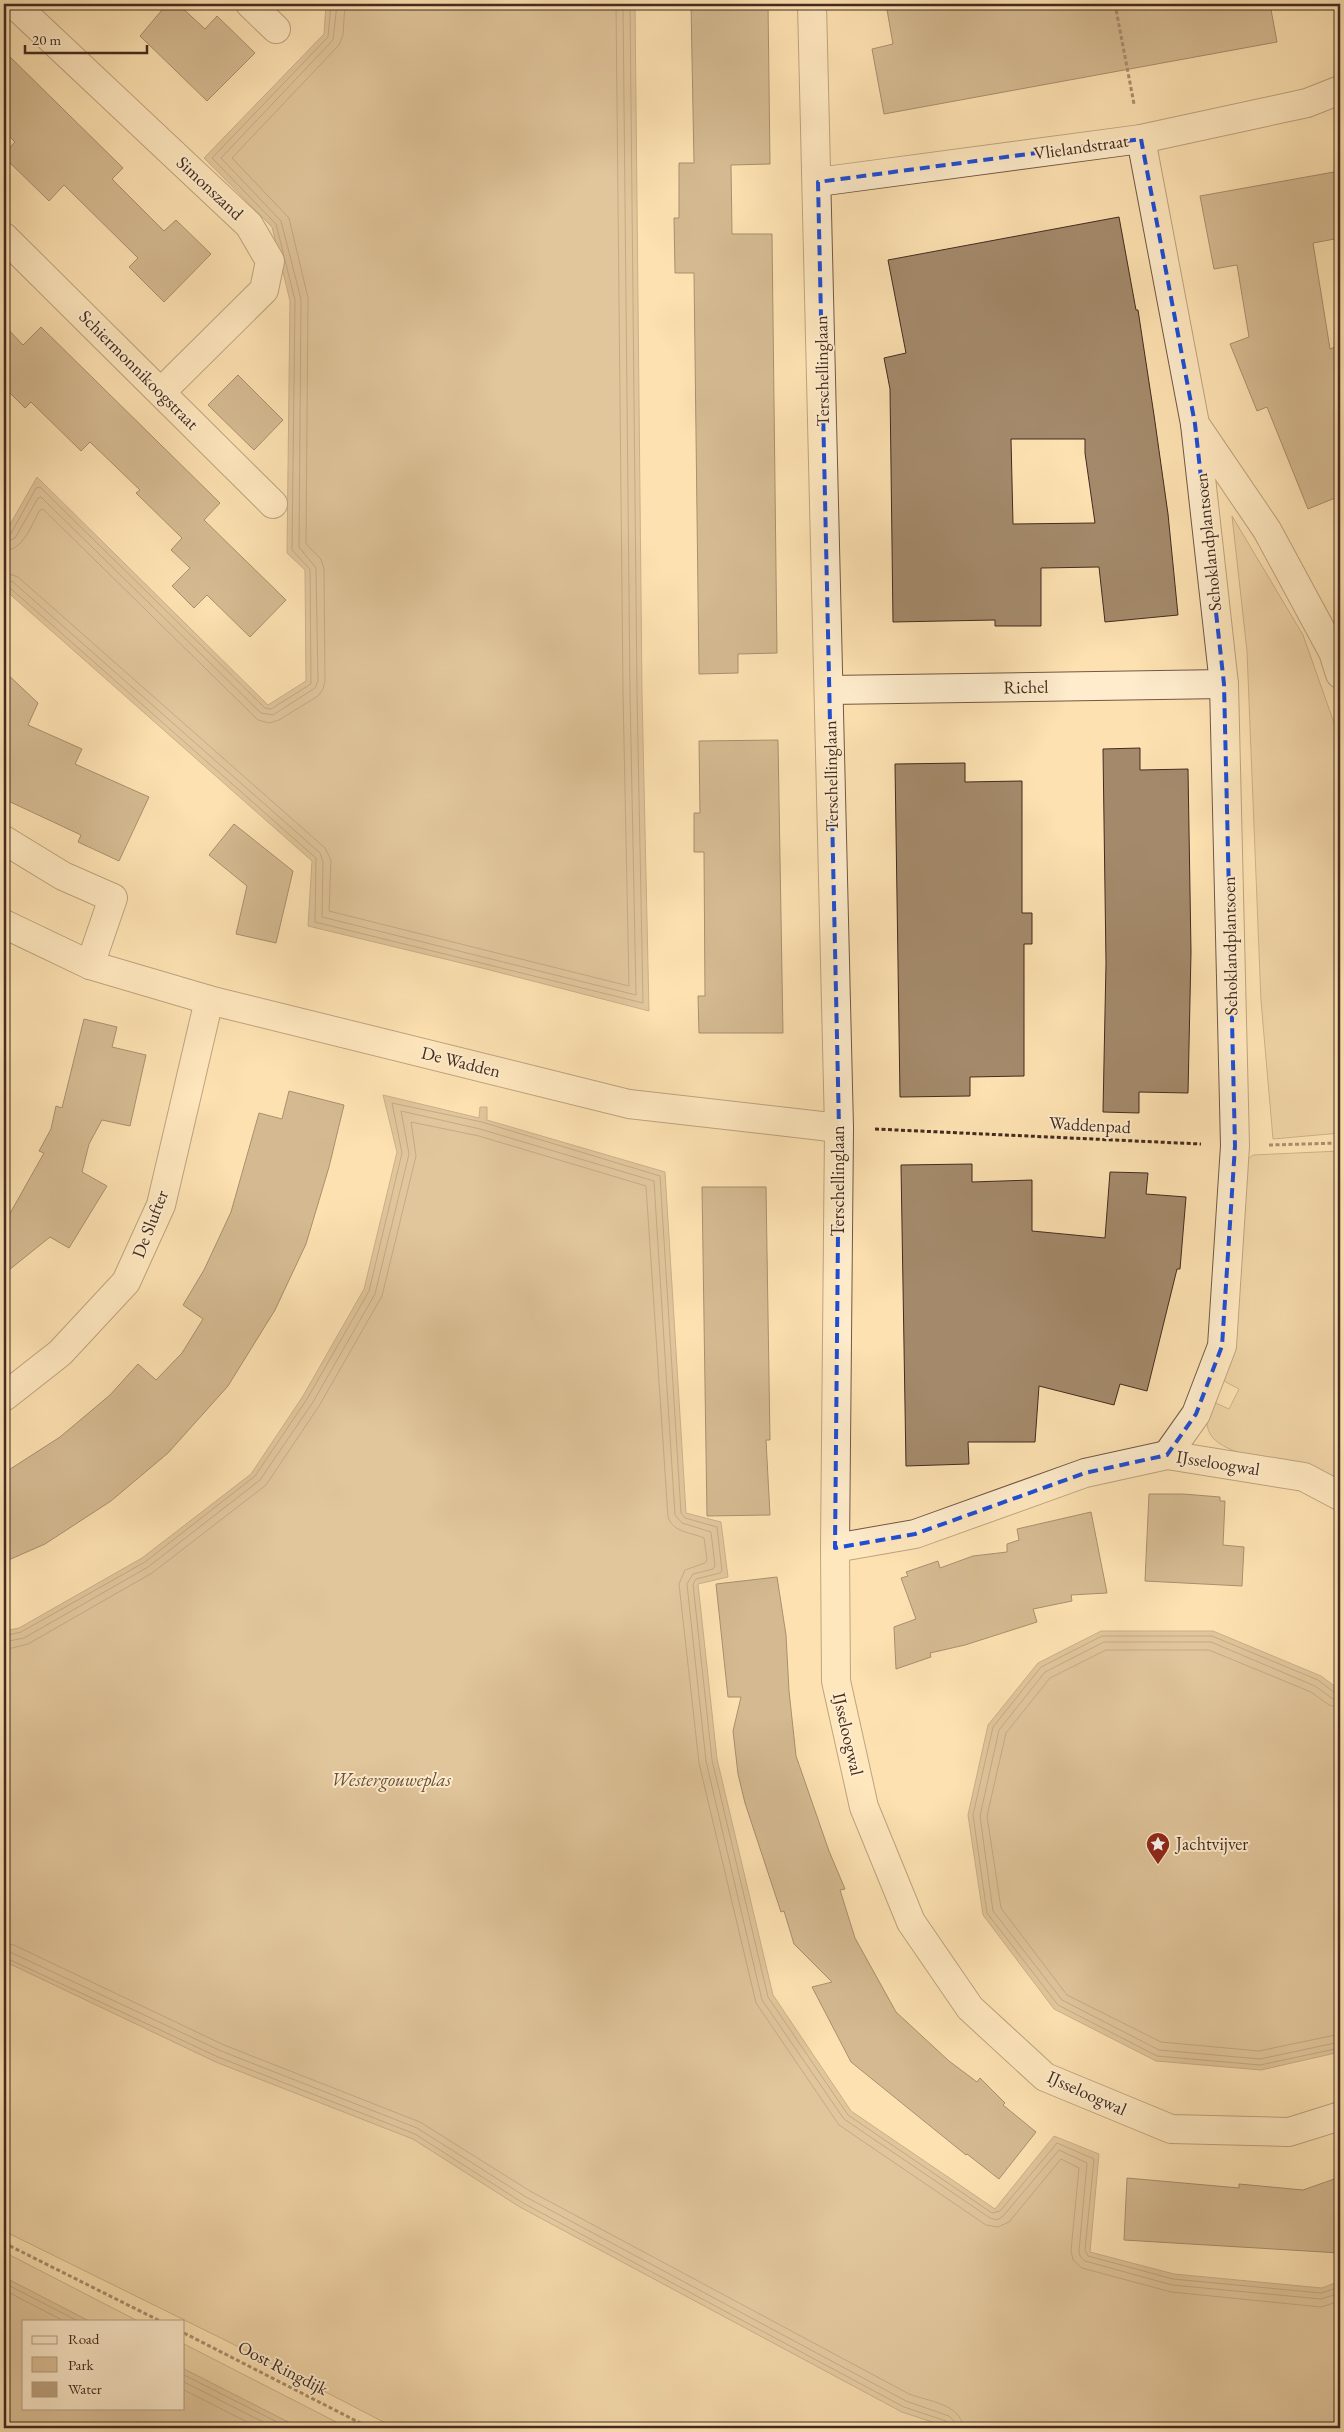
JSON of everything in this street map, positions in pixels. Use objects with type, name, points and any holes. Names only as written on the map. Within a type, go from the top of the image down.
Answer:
[{"type":"street","name":"Simonszand","points":[[14,4],[249,225],[270,261],[264,290],[161,392]]},
{"type":"street","points":[[250,4],[276,29]]},
{"type":"street","name":"Terschellinglaan","points":[[812,4],[818,182],[839,1128],[834,1548]]},
{"type":"street","name":"Vlielandstraat","points":[[818,182],[1141,139],[1307,103],[1340,90]]},
{"type":"street","name":"Schoklandplantsoen","points":[[1141,139],[1195,424],[1224,684],[1236,1146],[1222,1346],[1196,1414],[1167,1455]]},
{"type":"street","name":"Schiermonnikoogstraat","points":[[4,237],[273,504]]},
{"type":"street","name":"Schoklandplantsoen","points":[[1195,424],[1267,530],[1338,658]]},
{"type":"street","name":"Richel","points":[[829,690],[1224,684]]},
{"type":"street","points":[[4,840],[63,876],[113,898],[90,965]]},
{"type":"street","name":"De Wadden","points":[[4,924],[90,965],[209,1000],[629,1104],[839,1128]]},
{"type":"street","name":"De Slufter","points":[[4,1397],[60,1353],[126,1282],[161,1205],[209,1000]]},
{"type":"street","name":"IJsseloogwal","points":[[1340,1496],[1304,1476],[1167,1455],[1085,1473],[915,1534],[834,1548],[836,1681],[864,1807],[911,1922],[970,2008],[1045,2077],[1171,2130],[1289,2132],[1340,2116]]},
{"type":"path","points":[[1115,4],[1141,139]]},
{"type":"path","name":"Waddenpad","points":[[839,1128],[1236,1146],[1340,1143]]},
{"type":"path","points":[[4,2243],[158,2320]]},
{"type":"path","name":"Oost Ringdijk","points":[[185,2334],[370,2428]]},
{"type":"highlighted area","points":[[1141,139],[1195,424],[1224,684],[1235,1146],[1222,1346],[1196,1414],[1167,1455],[1085,1473],[915,1534],[835,1548],[839,1128],[818,182]]},
{"type":"green space","points":[[1232,516],[1303,635],[1340,740],[1340,1133],[1273,1139],[1261,1001],[1247,651]]},
{"type":"green space","points":[[1340,1151],[1340,1483],[1301,1467],[1244,1454],[1222,1445],[1214,1439],[1209,1431],[1207,1426],[1207,1410],[1209,1400],[1229,1409],[1239,1389],[1220,1379],[1245,1166],[1248,1159],[1253,1155]]},
{"type":"green space","points":[[4,1961],[216,2062],[413,2139],[520,2207],[902,2412],[951,2428],[395,2428],[239,2347],[4,2231]]},
{"type":"green space","points":[[4,2252],[136,2320],[87,2320],[4,2277]]},
{"type":"green space","points":[[185,2345],[348,2428],[300,2428],[185,2370]]},
{"type":"water","points":[[326,4],[635,4],[642,693],[649,1011],[308,926],[312,861],[4,589],[4,535],[37,477],[268,705],[306,681],[305,570],[287,553],[290,301],[272,227],[204,158],[324,34]]},
{"type":"water","name":"Westergouweplas","points":[[383,1095],[479,1118],[480,1107],[487,1107],[487,1120],[665,1172],[686,1513],[721,1522],[728,1577],[698,1584],[717,1759],[773,1995],[851,2111],[995,2209],[1054,2136],[1099,2154],[1090,2252],[1174,2274],[1322,2288],[1340,2281],[1340,2428],[951,2428],[902,2412],[520,2207],[413,2139],[216,2062],[4,1961],[4,1631],[19,1628],[142,1558],[251,1474],[303,1396],[364,1289],[397,1152]]},
{"type":"water","name":"Jachtvijver","points":[[1101,1631],[1213,1631],[1321,1676],[1340,1690],[1340,2052],[1261,2070],[1156,2061],[1054,2009],[983,1915],[968,1815],[988,1725],[1038,1663]]},
{"type":"water","points":[[4,2277],[87,2320],[22,2320],[22,2410],[185,2410],[185,2370],[300,2428],[4,2428]]},
{"type":"building","points":[[167,4],[178,4],[205,29],[217,16],[255,53],[207,101],[140,36]]},
{"type":"building","points":[[691,4],[768,4],[770,164],[731,165],[732,234],[772,234],[777,653],[738,654],[738,673],[699,674],[694,273],[675,273],[674,218],[679,218],[679,163],[694,163]]},
{"type":"building","points":[[886,4],[1270,4],[1277,42],[884,114],[872,49],[893,44]]},
{"type":"building","points":[[4,51],[123,168],[112,179],[164,231],[176,220],[211,254],[164,302],[129,267],[138,258],[64,185],[49,201],[4,157],[4,154],[15,142],[4,131]]},
{"type":"building","points":[[1334,172],[1340,208],[1340,238],[1313,243],[1330,349],[1340,345],[1340,496],[1308,509],[1267,407],[1257,411],[1230,344],[1249,337],[1237,265],[1214,269],[1200,196]]},
{"type":"building","points":[[1119,217],[1136,310],[1138,310],[1154,415],[1168,514],[1178,615],[1105,622],[1099,567],[1041,568],[1041,626],[995,626],[995,620],[893,622],[890,389],[884,358],[906,353],[888,260]],"holes":[[[1011,439],[1085,439],[1085,453],[1095,523],[1013,524]]]},
{"type":"building","points":[[4,325],[23,345],[41,327],[220,503],[204,520],[286,600],[250,637],[207,595],[194,608],[172,586],[190,568],[171,550],[182,538],[136,493],[140,490],[90,442],[81,451],[31,402],[25,408],[4,387]]},
{"type":"building","points":[[238,375],[283,420],[254,450],[208,405]]},
{"type":"building","points":[[4,671],[38,703],[28,725],[82,749],[75,764],[149,797],[119,861],[78,842],[81,835],[4,799]]},
{"type":"building","points":[[778,740],[783,1033],[699,1033],[698,996],[705,996],[704,852],[694,852],[694,813],[700,813],[699,741]]},
{"type":"building","points":[[1140,748],[1140,770],[1188,769],[1191,952],[1188,1093],[1139,1092],[1139,1113],[1103,1112],[1106,963],[1103,749]]},
{"type":"building","points":[[965,763],[965,782],[1022,781],[1022,913],[1032,913],[1032,944],[1024,944],[1024,1076],[970,1077],[970,1096],[900,1097],[895,764]]},
{"type":"building","points":[[234,824],[293,871],[276,943],[236,934],[247,886],[209,855]]},
{"type":"building","points":[[84,1019],[117,1027],[112,1047],[146,1055],[130,1126],[102,1120],[89,1144],[82,1172],[107,1186],[69,1248],[50,1237],[4,1274],[4,1224],[44,1153],[39,1151],[51,1129],[56,1106],[62,1108]]},
{"type":"building","points":[[289,1091],[344,1105],[329,1167],[306,1244],[275,1310],[228,1386],[168,1453],[111,1501],[45,1544],[4,1562],[4,1473],[60,1437],[110,1395],[138,1364],[156,1380],[182,1353],[203,1319],[183,1305],[204,1270],[231,1212],[259,1113],[282,1119]]},
{"type":"building","points":[[972,1164],[972,1182],[1032,1180],[1032,1231],[1105,1238],[1110,1172],[1148,1173],[1146,1194],[1186,1197],[1180,1269],[1177,1269],[1147,1391],[1120,1384],[1114,1405],[1039,1386],[1035,1442],[968,1442],[969,1464],[906,1466],[901,1165]]},
{"type":"building","points":[[702,1187],[766,1187],[770,1440],[766,1440],[770,1515],[707,1516]]},
{"type":"building","points":[[1149,1494],[1220,1497],[1220,1501],[1225,1501],[1223,1545],[1244,1547],[1242,1586],[1145,1581]]},
{"type":"building","points":[[1091,1512],[1107,1593],[1071,1595],[1072,1601],[1033,1609],[1037,1622],[965,1645],[930,1653],[931,1657],[896,1669],[894,1627],[916,1619],[901,1578],[908,1576],[906,1572],[938,1561],[940,1568],[973,1556],[1007,1552],[1007,1544],[1019,1540],[1017,1529]]},
{"type":"building","points":[[777,1577],[786,1635],[789,1691],[796,1756],[829,1851],[845,1889],[840,1890],[855,1938],[896,2012],[949,2061],[977,2082],[980,2078],[1005,2103],[1003,2105],[1036,2132],[999,2179],[966,2155],[851,2062],[812,1987],[832,1982],[794,1944],[784,1911],[781,1912],[745,1803],[738,1774],[733,1731],[741,1697],[728,1697],[716,1584]]},
{"type":"building","points":[[1340,2177],[1340,2253],[1124,2240],[1127,2178],[1239,2188],[1239,2184],[1303,2190]]},
{"type":"place","name":"Jachtvijver","points":[[1158,1865]]}]
